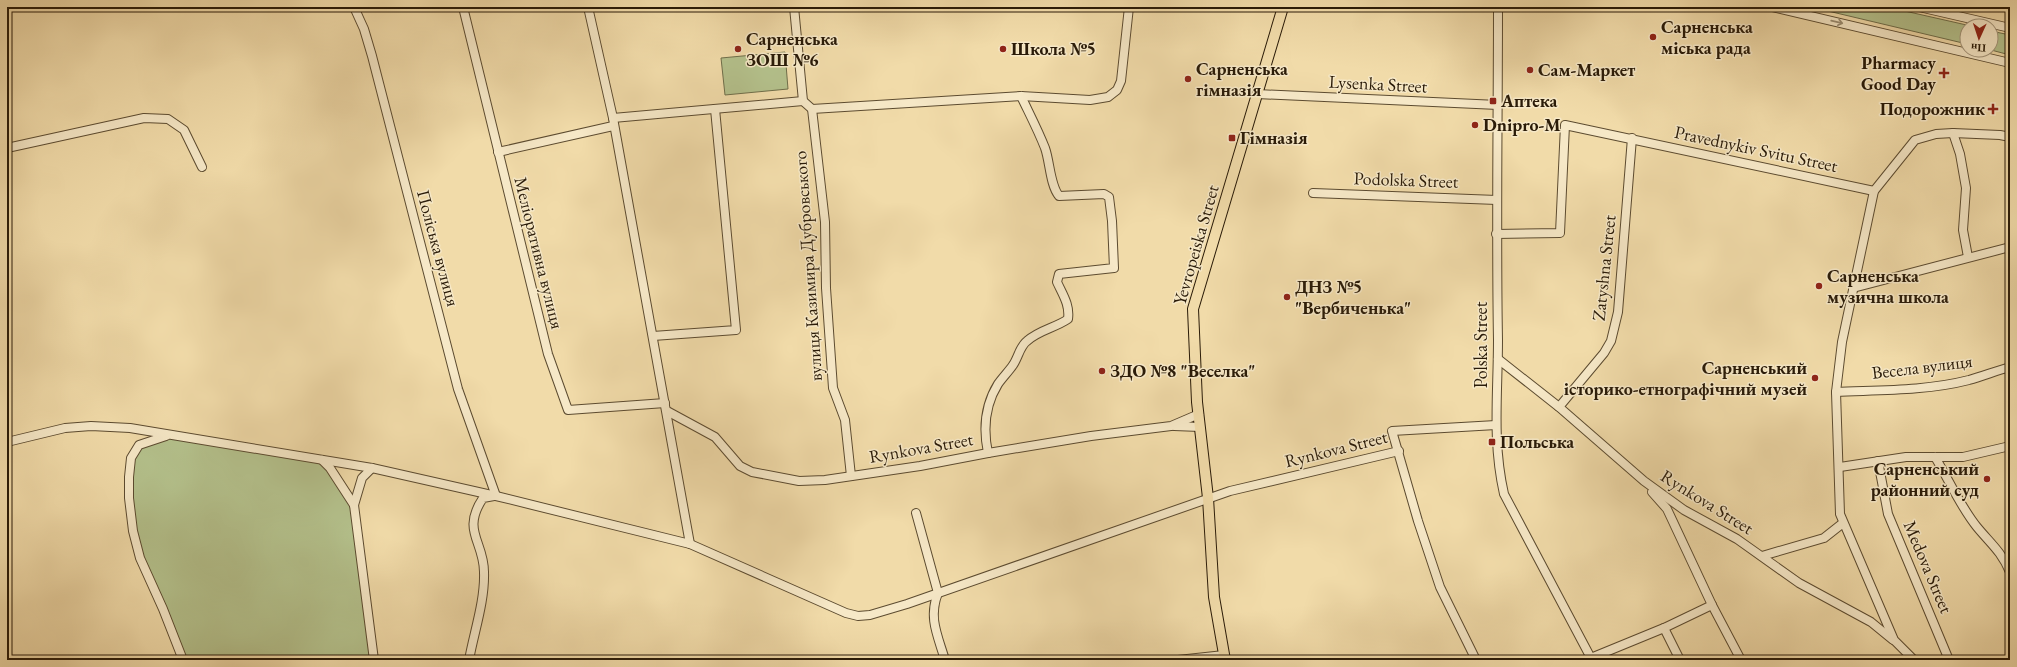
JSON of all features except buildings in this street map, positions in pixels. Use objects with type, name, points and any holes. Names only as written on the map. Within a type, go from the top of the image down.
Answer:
[{"type":"main road","name":"Yevropeiska Street","points":[[1224,658],[1214,597],[1208,498],[1194,355],[1193,309],[1283,7]]},
{"type":"street","name":"Поліська вулиця","points":[[354,7],[364,29],[370,50],[458,389],[496,496]]},
{"type":"street","name":"Меліоративна вулиця","points":[[463,7],[548,354],[568,410],[666,407]]},
{"type":"street","points":[[588,7],[613,122],[690,544]]},
{"type":"street","points":[[794,7],[803,100],[812,109],[1021,96],[1090,100],[1108,97],[1117,90],[1121,81],[1129,7]]},
{"type":"street","name":"Polska Street","points":[[1498,7],[1496,234],[1498,359],[1496,425],[1498,465],[1504,494],[1590,659]]},
{"type":"street","points":[[1772,7],[2010,63]]},
{"type":"street","points":[[1919,7],[2010,28]]},
{"type":"street","name":"Lysenka Street","points":[[1257,94],[1498,105]]},
{"type":"street","points":[[988,452],[985,440],[985,421],[989,402],[998,384],[1014,364],[1026,341],[1041,332],[1060,325],[1068,319],[1069,311],[1067,302],[1057,282],[1059,274],[1114,268],[1112,221],[1109,197],[1104,194],[1059,196],[1054,190],[1051,169],[1045,148],[1021,96]]},
{"type":"street","points":[[498,152],[613,122],[803,100]]},
{"type":"street","points":[[653,336],[736,330],[715,109]]},
{"type":"street","name":"вулиця Казимира Дубровського","points":[[812,109],[825,222],[826,288],[833,388],[846,420],[851,476]]},
{"type":"street","points":[[7,148],[144,118],[168,119],[184,130],[202,167]]},
{"type":"street","name":"Pravednykiv Svitu Street","points":[[1496,234],[1560,233],[1566,125],[1874,191]]},
{"type":"street","points":[[1953,133],[1960,154],[1966,188],[1963,230],[1968,257]]},
{"type":"street","points":[[1914,660],[1894,640],[1840,514],[1840,467],[1836,392],[1842,342],[1874,191],[1915,140],[1936,134],[1953,133],[1985,134],[2010,137]]},
{"type":"street","name":"Zatyshna Street","points":[[1558,407],[1604,353],[1615,328],[1618,312],[1632,138]]},
{"type":"street","name":"Podolska Street","points":[[1313,193],[1497,200]]},
{"type":"street","points":[[1853,288],[2010,247]]},
{"type":"street","name":"Rynkova Street","points":[[1498,359],[1558,407],[1644,481],[1684,510],[1737,539],[1799,583],[1871,622],[1894,640]]},
{"type":"street","name":"Весела вулиця","points":[[1836,392],[1892,390],[1929,386],[1967,380],[2010,367]]},
{"type":"street","name":"Rynkova Street","points":[[666,407],[715,437],[740,466],[752,472],[800,481],[851,476],[920,466],[988,452],[1091,436],[1171,426],[1199,414]]},
{"type":"street","name":"Rynkova Street","points":[[7,442],[65,428],[91,426],[130,428],[372,468],[496,496],[690,544],[832,608],[858,616],[870,615],[938,593],[1230,491],[1399,452],[1392,431],[1496,425]]},
{"type":"street","points":[[1171,426],[1200,427]]},
{"type":"street","points":[[168,435],[139,445],[131,458],[129,498],[132,531],[140,558],[163,609],[182,660]]},
{"type":"street","points":[[1840,467],[1906,457],[1963,457],[2010,446]]},
{"type":"street","points":[[1399,452],[1418,521],[1440,587],[1476,660]]},
{"type":"street","points":[[1935,457],[1961,504],[1977,527],[1998,549],[2010,572]]},
{"type":"street","points":[[322,460],[330,468],[354,505]]},
{"type":"street","name":"Medova Street","points":[[1878,461],[1888,514],[1949,660]]},
{"type":"street","points":[[372,468],[362,478],[354,505],[374,660]]},
{"type":"street","points":[[1644,481],[1667,509],[1712,605],[1741,660]]},
{"type":"street","points":[[469,660],[483,590],[484,571],[483,560],[474,537],[473,520],[476,509],[483,498],[496,496]]},
{"type":"street","points":[[916,513],[938,593],[934,604],[933,618],[945,660]]},
{"type":"street","points":[[1762,556],[1824,538],[1843,523]]},
{"type":"street","points":[[1590,659],[1664,628],[1712,605]]},
{"type":"street","points":[[1664,628],[1680,660]]},
{"type":"street","points":[[1178,660],[1224,658]]},
{"type":"green space","points":[[1811,7],[1887,7],[1959,23],[1959,42]]},
{"type":"green space","points":[[1999,33],[2010,35],[2010,55],[1999,52]]},
{"type":"green space","points":[[785,52],[788,89],[725,95],[721,58]]},
{"type":"green space","points":[[168,435],[322,460],[354,505],[374,660],[183,660],[140,558],[129,477],[139,445]]},
{"type":"place","name":"Сарненська міська рада","points":[[1653,37]]},
{"type":"place","name":"Сарненська ЗОШ №6","points":[[738,49]]},
{"type":"place","name":"Школа №5","points":[[1003,49]]},
{"type":"place","name":"Сам-Маркет","points":[[1530,70]]},
{"type":"place","name":"Pharmacy Good Day","points":[[1944,73]]},
{"type":"place","name":"Сарненська гімназія","points":[[1188,79]]},
{"type":"place","name":"Аптека","points":[[1493,101]]},
{"type":"place","name":"Подорожник","points":[[1993,109]]},
{"type":"place","name":"Dnipro-M","points":[[1475,125]]},
{"type":"place","name":"Гімназія","points":[[1232,138]]},
{"type":"place","name":"Сарненська музична школа","points":[[1819,286]]},
{"type":"place","name":"ДНЗ №5 \"Вербиченька\"","points":[[1287,297]]},
{"type":"place","name":"ЗДО №8 \"Веселка\"","points":[[1102,371]]},
{"type":"place","name":"Сарненський історико-етнографічний музей","points":[[1815,378]]},
{"type":"place","name":"Польська","points":[[1492,442]]},
{"type":"place","name":"Сарненський районний суд","points":[[1987,479]]}]
